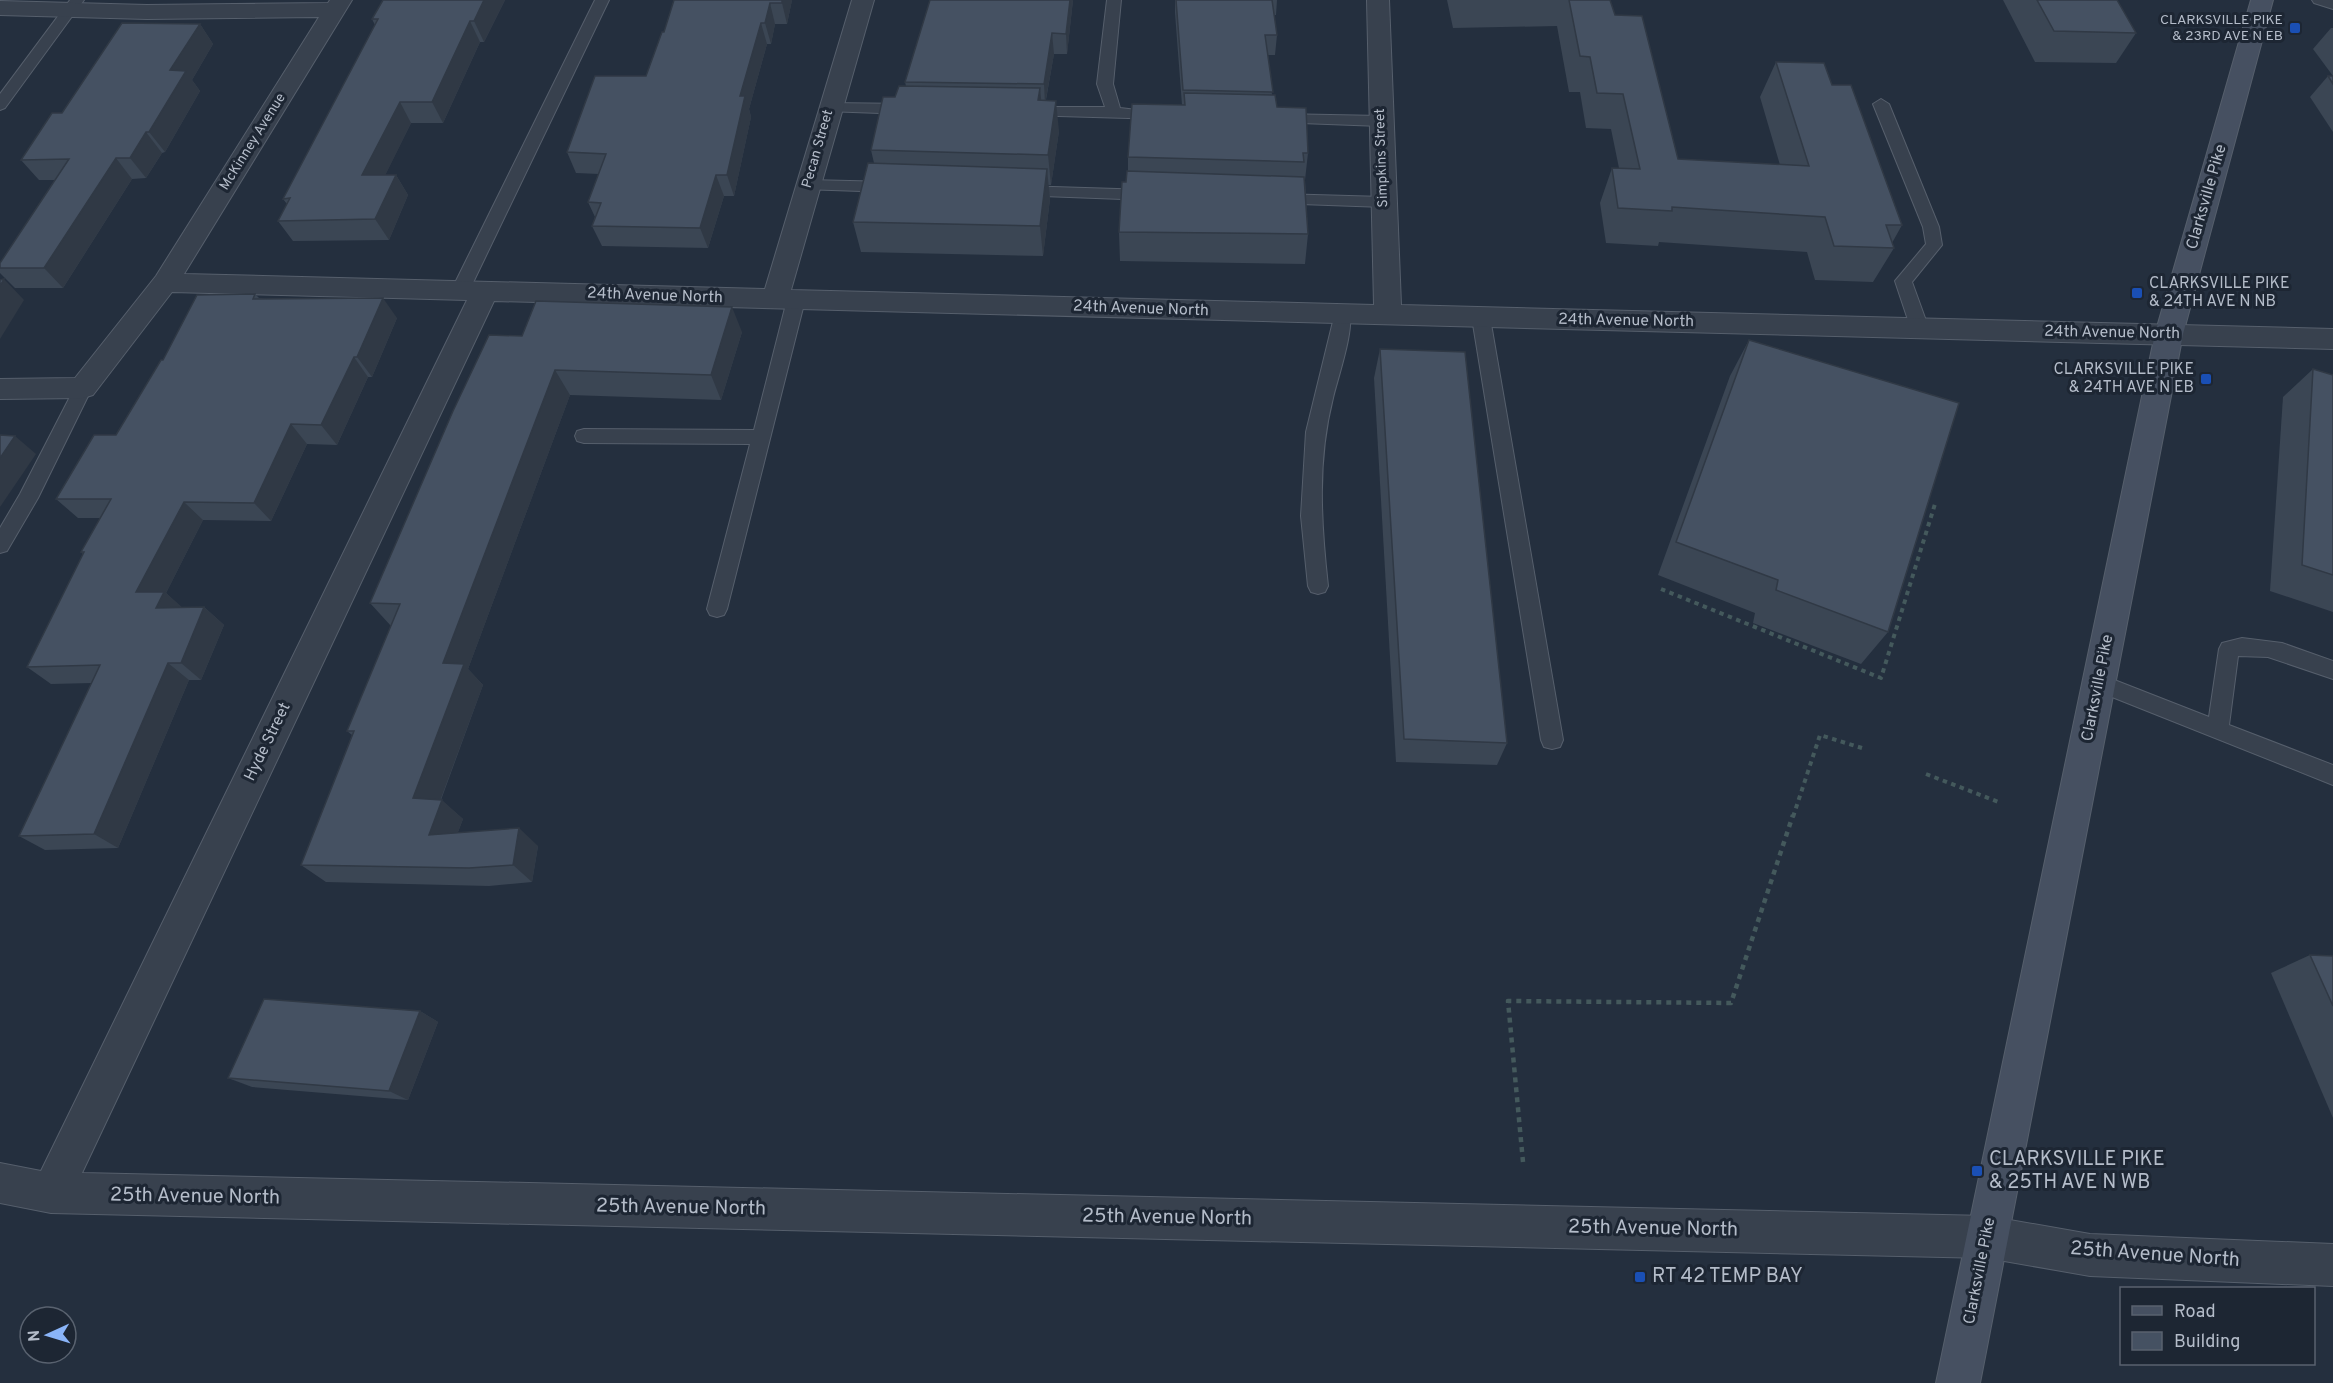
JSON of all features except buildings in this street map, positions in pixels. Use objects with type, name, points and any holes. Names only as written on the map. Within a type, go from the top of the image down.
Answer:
[{"type":"main road","name":"Clarksville Pike","points":[[1958,1383],[2169,334],[2262,0]]},
{"type":"street","name":"Pecan Street","points":[[785,299],[808,185],[863,0]]},
{"type":"street","name":"Simpkins Street","points":[[1378,0],[1388,315]]},
{"type":"street","points":[[0,8],[73,5],[147,12],[338,5]]},
{"type":"street","name":"McKinney Avenue","points":[[165,283],[338,5]]},
{"type":"street","name":"24th Avenue North","points":[[165,283],[2333,339]]},
{"type":"street","points":[[0,389],[84,388],[165,283]]},
{"type":"street","name":"Hyde Street","points":[[51,1193],[473,291]]},
{"type":"street","name":"25th Avenue North","points":[[0,1184],[51,1193],[1987,1237],[2090,1255],[2333,1265]]},
{"type":"lane","points":[[473,291],[602,0]]},
{"type":"lane","points":[[1114,0],[1105,84],[1114,112]]},
{"type":"lane","points":[[2319,0],[2333,5]]},
{"type":"lane","points":[[0,105],[73,5]]},
{"type":"lane","points":[[1881,104],[1931,227],[1934,245],[1903,280],[1920,329]]},
{"type":"lane","points":[[830,108],[922,110]]},
{"type":"lane","points":[[1014,111],[1114,112],[1174,117]]},
{"type":"lane","points":[[1267,119],[1381,121]]},
{"type":"lane","points":[[808,185],[904,188]]},
{"type":"lane","points":[[1010,191],[1162,195]]},
{"type":"lane","points":[[1268,198],[1384,202]]},
{"type":"lane","points":[[717,609],[760,437],[785,299]]},
{"type":"lane","points":[[1318,586],[1311,516],[1315,432],[1339,338],[1342,313]]},
{"type":"lane","points":[[1481,318],[1552,740]]},
{"type":"lane","points":[[0,545],[28,498],[84,388]]},
{"type":"lane","points":[[584,436],[760,437]]},
{"type":"lane","points":[[2218,730],[2229,650],[2241,646],[2266,648],[2333,670]]},
{"type":"lane","points":[[2099,683],[2333,775]]},
{"type":"path","points":[[1661,589],[1881,678],[1935,504]]},
{"type":"path","points":[[1523,1162],[1508,1001],[1731,1003],[1820,735],[1862,748]]},
{"type":"path","points":[[1926,774],[2001,803]]},
{"type":"place","name":"CLARKSVILLE PIKE & 23RD AVE N EB","points":[[2295,28]]},
{"type":"place","name":"CLARKSVILLE PIKE & 24TH AVE N NB","points":[[2137,293]]},
{"type":"place","name":"CLARKSVILLE PIKE & 24TH AVE N EB","points":[[2206,379]]},
{"type":"place","name":"CLARKSVILLE PIKE & 25TH AVE N WB","points":[[1977,1171]]},
{"type":"place","name":"RT 42 TEMP BAY","points":[[1640,1277]]}]
